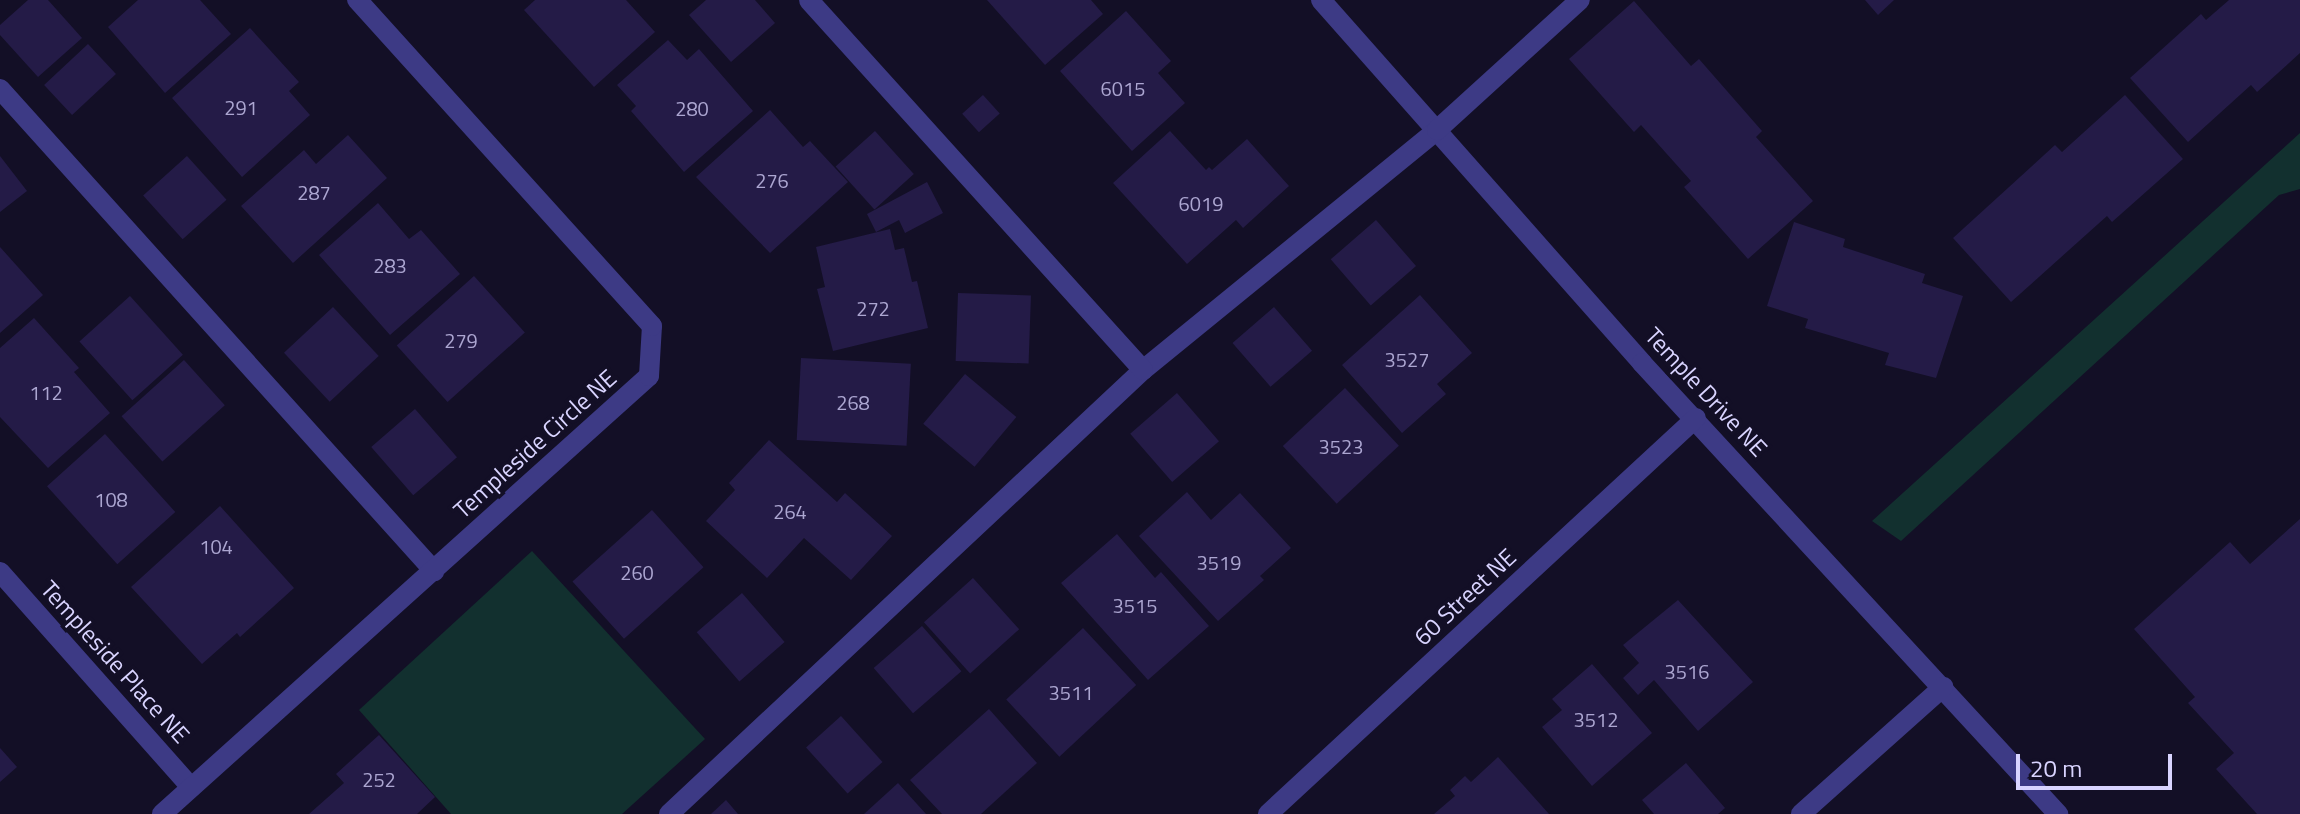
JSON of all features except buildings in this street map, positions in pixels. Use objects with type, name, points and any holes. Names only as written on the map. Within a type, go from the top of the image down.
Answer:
[{"type":"street","name":"Templeside Circle NE","points":[[162,814],[649,376],[652,326],[357,0]]},
{"type":"street","points":[[809,0],[1143,370]]},
{"type":"street","name":"Temple Drive NE","points":[[1321,0],[1642,363],[1696,418],[2058,814]]},
{"type":"street","points":[[669,814],[1143,370],[1437,130],[1580,0]]},
{"type":"street","points":[[0,89],[434,571]]},
{"type":"street","name":"60 Street NE","points":[[1268,814],[1696,418]]},
{"type":"street","name":"Templeside Place NE","points":[[0,572],[191,787]]},
{"type":"street","points":[[1801,814],[1943,687]]},
{"type":"green space","points":[[2300,133],[2300,189],[2279,195],[1901,541],[1872,521]]},
{"type":"green space","points":[[532,551],[705,739],[622,814],[451,814],[359,710]]}]
